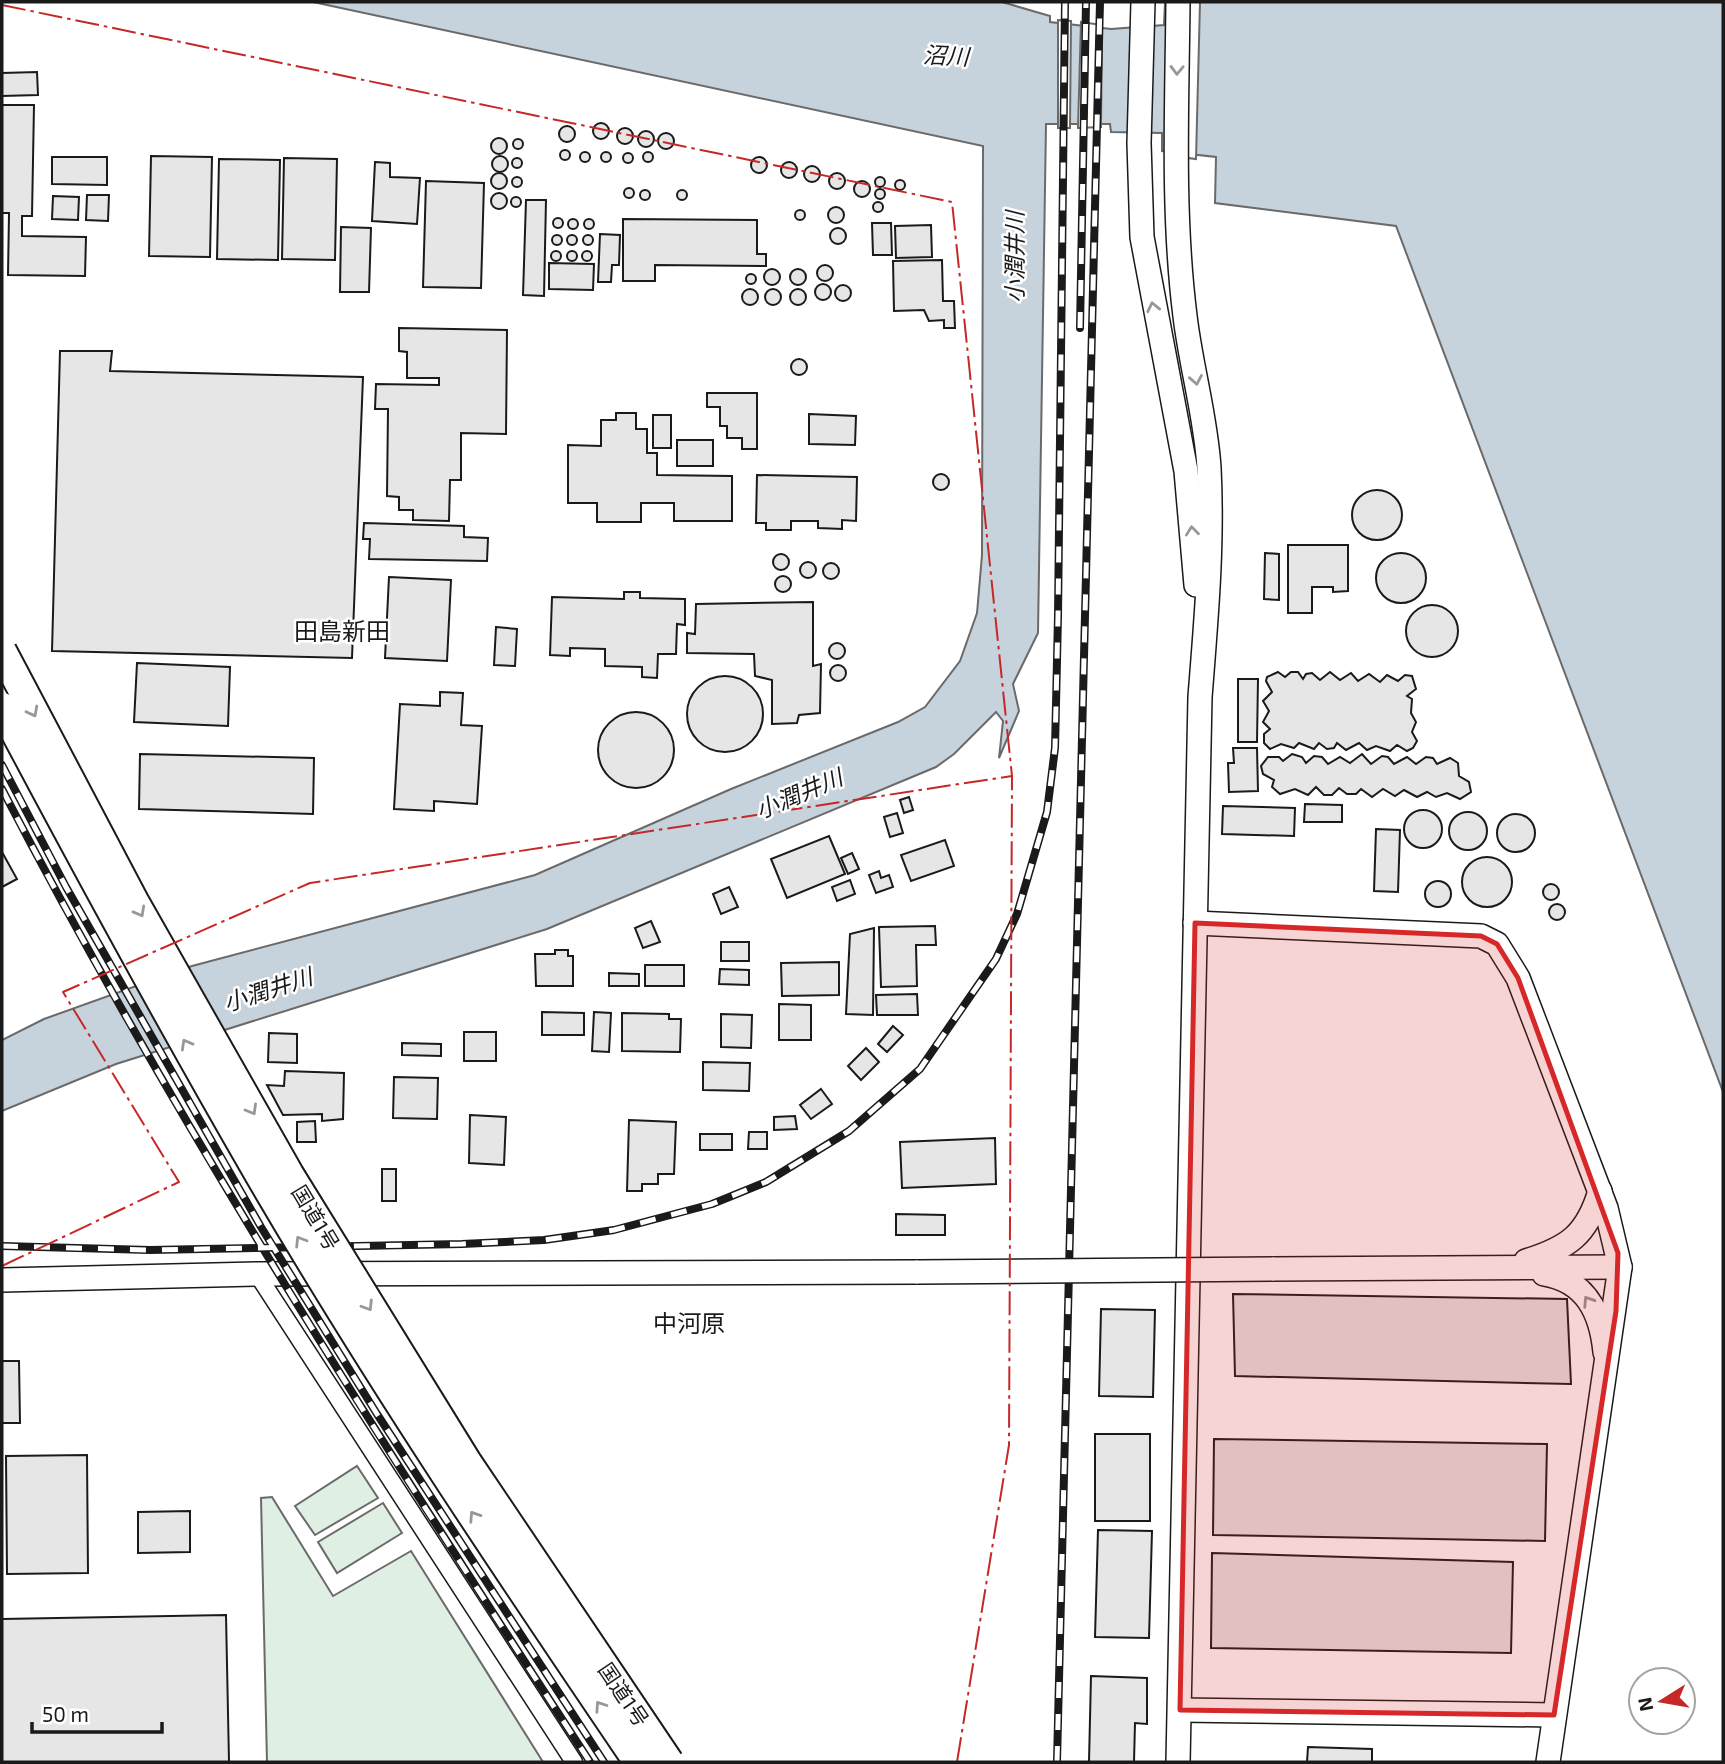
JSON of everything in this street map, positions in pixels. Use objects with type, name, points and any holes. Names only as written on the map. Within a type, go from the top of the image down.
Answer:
[{"type":"highway","name":"国道1号","points":[[2,651],[135,903],[296,1186],[467,1462],[669,1762]]},
{"type":"highway","name":"国道1号","points":[[2,707],[107,903],[260,1175],[441,1465],[638,1762]]},
{"type":"street","points":[[1178,2],[1176,166],[1185,317],[1209,465],[1211,541],[1200,697],[1178,1762]]},
{"type":"street","points":[[1142,9],[1139,143],[1144,249],[1175,407],[1194,540],[1200,697]]},
{"type":"street","points":[[1195,923],[1480,936],[1497,944],[1518,978],[1600,1191],[1615,1237],[1620,1267],[1548,1762]]},
{"type":"street","points":[[1506,1268],[1567,1245],[1590,1220],[1600,1191]]},
{"type":"street","points":[[2,1280],[257,1274],[1620,1267]]},
{"type":"street","points":[[1506,1268],[1557,1276],[1572,1282],[1587,1296],[1604,1342],[1606,1366]]},
{"type":"street","points":[[257,1274],[574,1762]]},
{"type":"street","points":[[1180,1710],[1554,1715]]},
{"type":"highlighted area","points":[[1195,923],[1481,936],[1497,944],[1518,978],[1618,1253],[1616,1311],[1554,1715],[1180,1710]]},
{"type":"green space","points":[[357,1466],[378,1498],[315,1535],[295,1506]]},
{"type":"green space","points":[[272,1497],[333,1596],[411,1551],[543,1762],[267,1762],[261,1498]]},
{"type":"green space","points":[[383,1503],[402,1533],[337,1573],[318,1542]]},
{"type":"water","points":[[313,2],[1002,2],[1050,16],[1050,22],[1111,29],[1164,25],[1165,2],[1723,2],[1723,1092],[1396,226],[1215,203],[1216,157],[1162,151],[1162,133],[1111,132],[1110,124],[1046,124],[1038,633],[1013,684],[1019,711],[999,758],[1003,721],[996,712],[954,754],[936,767],[547,929],[116,1064],[2,1111],[2,1040],[44,1019],[192,966],[535,875],[731,789],[898,722],[925,707],[960,661],[977,613],[982,555],[983,146]]},
{"type":"pier","points":[[1167,2],[1200,2],[1196,159],[1165,155]]},
{"type":"pier","points":[[1058,20],[1071,21],[1070,128],[1058,128]]},
{"type":"pier","points":[[1081,22],[1102,25],[1101,127],[1078,128]]},
{"type":"building","points":[[37,72],[38,95],[2,96],[2,73]]},
{"type":"building","points":[[2,105],[34,105],[32,216],[22,216],[22,236],[86,237],[85,276],[8,275],[9,213],[2,213]]},
{"type":"building","points":[[601,123],[607,125],[607,137],[601,139],[595,137],[593,131],[595,125]]},
{"type":"building","points":[[567,126],[573,128],[573,140],[567,142],[561,140],[559,134],[561,128]]},
{"type":"building","points":[[625,128],[631,130],[631,142],[625,144],[619,142],[617,136],[619,130]]},
{"type":"building","points":[[646,131],[652,133],[652,145],[646,147],[640,145],[638,139],[640,133]]},
{"type":"building","points":[[666,133],[672,135],[672,147],[666,149],[660,147],[658,141],[660,135]]},
{"type":"building","points":[[499,138],[505,140],[505,152],[499,154],[493,152],[491,146],[493,140]]},
{"type":"building","points":[[518,139],[522,140],[522,148],[518,149],[514,148],[513,144],[514,140]]},
{"type":"building","points":[[565,150],[569,151],[569,159],[565,160],[561,159],[560,155],[561,151]]},
{"type":"building","points":[[585,152],[589,153],[589,161],[585,162],[581,161],[580,157],[581,153]]},
{"type":"building","points":[[606,152],[610,153],[610,161],[606,162],[602,161],[601,157],[602,153]]},
{"type":"building","points":[[648,152],[652,153],[652,161],[648,162],[644,161],[643,157],[644,153]]},
{"type":"building","points":[[628,153],[632,154],[632,162],[628,163],[624,162],[623,158],[624,154]]},
{"type":"building","points":[[151,156],[212,157],[210,257],[149,256]]},
{"type":"building","points":[[500,156],[506,158],[506,170],[500,172],[494,170],[492,164],[494,158]]},
{"type":"building","points":[[52,157],[107,157],[107,185],[52,184]]},
{"type":"building","points":[[759,157],[765,159],[765,171],[759,173],[753,171],[751,165],[753,159]]},
{"type":"building","points":[[284,158],[337,159],[335,260],[282,259]]},
{"type":"building","points":[[517,158],[521,159],[521,167],[517,168],[513,167],[512,163],[513,159]]},
{"type":"building","points":[[219,159],[280,160],[278,260],[217,259]]},
{"type":"building","points":[[375,162],[390,163],[390,177],[420,178],[417,224],[372,221]]},
{"type":"building","points":[[789,162],[795,164],[795,176],[789,178],[783,176],[781,170],[783,164]]},
{"type":"building","points":[[812,166],[818,168],[818,180],[812,182],[806,180],[804,174],[806,168]]},
{"type":"building","points":[[499,173],[505,175],[505,187],[499,189],[493,187],[491,181],[493,175]]},
{"type":"building","points":[[837,173],[843,175],[843,187],[837,189],[831,187],[829,181],[831,175]]},
{"type":"building","points":[[517,177],[521,178],[521,186],[517,187],[513,186],[512,182],[513,178]]},
{"type":"building","points":[[880,177],[884,178],[884,186],[880,187],[876,186],[875,182],[876,178]]},
{"type":"building","points":[[900,180],[904,181],[904,189],[900,190],[896,189],[895,185],[896,181]]},
{"type":"building","points":[[426,181],[484,183],[481,288],[423,287]]},
{"type":"building","points":[[862,181],[868,183],[868,195],[862,197],[856,195],[854,189],[856,183]]},
{"type":"building","points":[[629,188],[633,189],[633,197],[629,198],[625,197],[624,193],[625,189]]},
{"type":"building","points":[[880,189],[884,190],[884,198],[880,199],[876,198],[875,194],[876,190]]},
{"type":"building","points":[[645,190],[649,191],[649,199],[645,200],[641,199],[640,195],[641,191]]},
{"type":"building","points":[[682,190],[686,191],[686,199],[682,200],[678,199],[677,195],[678,191]]},
{"type":"building","points":[[499,193],[505,195],[505,207],[499,209],[493,207],[491,201],[493,195]]},
{"type":"building","points":[[87,195],[109,195],[108,221],[86,220]]},
{"type":"building","points":[[53,196],[79,197],[78,220],[52,219]]},
{"type":"building","points":[[516,197],[520,198],[520,206],[516,207],[512,206],[511,202],[512,198]]},
{"type":"building","points":[[526,200],[546,200],[544,296],[523,295]]},
{"type":"building","points":[[878,202],[882,203],[882,211],[878,212],[874,211],[873,207],[874,203]]},
{"type":"building","points":[[836,207],[842,209],[842,221],[836,223],[830,221],[828,215],[830,209]]},
{"type":"building","points":[[800,210],[804,211],[804,219],[800,220],[796,219],[795,215],[796,211]]},
{"type":"building","points":[[558,218],[562,219],[562,227],[558,228],[554,227],[553,223],[554,219]]},
{"type":"building","points":[[573,219],[577,220],[577,228],[573,229],[569,228],[568,224],[569,220]]},
{"type":"building","points":[[589,219],[593,220],[593,228],[589,229],[585,228],[584,224],[585,220]]},
{"type":"building","points":[[623,219],[757,220],[757,254],[766,254],[766,266],[655,265],[655,281],[623,281]]},
{"type":"building","points":[[872,223],[891,223],[892,255],[873,255]]},
{"type":"building","points":[[931,225],[932,257],[896,258],[895,226]]},
{"type":"building","points":[[341,227],[371,228],[369,292],[340,292]]},
{"type":"building","points":[[838,228],[844,230],[844,242],[838,244],[832,242],[830,236],[832,230]]},
{"type":"building","points":[[600,234],[620,235],[619,265],[612,265],[611,282],[598,282]]},
{"type":"building","points":[[557,235],[561,236],[561,244],[557,245],[553,244],[552,240],[553,236]]},
{"type":"building","points":[[572,235],[576,236],[576,244],[572,245],[568,244],[567,240],[568,236]]},
{"type":"building","points":[[588,235],[592,236],[592,244],[588,245],[584,244],[583,240],[584,236]]},
{"type":"building","points":[[556,251],[560,252],[560,260],[556,261],[552,260],[551,256],[552,252]]},
{"type":"building","points":[[572,251],[576,252],[576,260],[572,261],[568,260],[567,256],[568,252]]},
{"type":"building","points":[[587,251],[591,252],[591,260],[587,261],[583,260],[582,256],[583,252]]},
{"type":"building","points":[[942,260],[943,301],[954,301],[955,328],[944,328],[944,320],[929,321],[924,310],[894,311],[893,261]]},
{"type":"building","points":[[549,263],[594,264],[593,290],[549,289]]},
{"type":"building","points":[[825,265],[831,267],[831,279],[825,281],[819,279],[817,273],[819,267]]},
{"type":"building","points":[[772,269],[778,271],[778,283],[772,285],[766,283],[764,277],[766,271]]},
{"type":"building","points":[[798,269],[804,271],[804,283],[798,285],[792,283],[790,277],[792,271]]},
{"type":"building","points":[[751,274],[755,275],[755,283],[751,284],[747,283],[746,279],[747,275]]},
{"type":"building","points":[[823,284],[829,286],[829,298],[823,300],[817,298],[815,292],[817,286]]},
{"type":"building","points":[[843,285],[849,287],[849,299],[843,301],[837,299],[835,293],[837,287]]},
{"type":"building","points":[[750,289],[756,291],[756,303],[750,305],[744,303],[742,297],[744,291]]},
{"type":"building","points":[[773,289],[779,291],[779,303],[773,305],[767,303],[765,297],[767,291]]},
{"type":"building","points":[[798,289],[804,291],[804,303],[798,305],[792,303],[790,297],[792,291]]},
{"type":"building","points":[[399,328],[507,330],[506,434],[461,433],[461,480],[450,480],[449,521],[413,520],[413,510],[399,510],[399,497],[387,496],[388,409],[375,409],[376,384],[439,385],[439,378],[407,378],[407,352],[399,351]]},
{"type":"building","points":[[60,351],[112,351],[110,371],[363,377],[352,658],[52,651]]},
{"type":"building","points":[[799,359],[805,361],[805,373],[799,375],[793,373],[791,367],[793,361]]},
{"type":"building","points":[[707,393],[757,393],[757,449],[742,449],[742,438],[727,438],[727,426],[720,426],[720,407],[707,407]]},
{"type":"building","points":[[616,413],[636,413],[636,429],[647,429],[647,453],[657,453],[657,475],[732,476],[732,521],[674,521],[674,503],[641,503],[641,522],[597,522],[597,503],[568,503],[568,445],[601,446],[601,420],[616,420]]},
{"type":"building","points":[[809,414],[856,416],[855,445],[809,444]]},
{"type":"building","points":[[653,415],[671,415],[671,448],[653,448]]},
{"type":"building","points":[[677,440],[713,440],[713,466],[677,466]]},
{"type":"building","points":[[941,474],[947,476],[947,488],[941,490],[935,488],[933,482],[935,476]]},
{"type":"building","points":[[757,475],[857,477],[856,521],[842,520],[842,529],[818,528],[818,521],[791,521],[791,530],[766,530],[766,523],[756,523]]},
{"type":"building","points":[[1367,491],[1387,491],[1401,505],[1401,525],[1387,539],[1367,539],[1353,525],[1353,505]]},
{"type":"building","points":[[364,523],[464,526],[464,537],[488,538],[487,561],[369,559],[370,539],[363,539]]},
{"type":"building","points":[[1288,545],[1348,545],[1348,591],[1333,592],[1333,587],[1312,587],[1312,613],[1288,613]]},
{"type":"building","points":[[1265,553],[1279,554],[1279,600],[1264,599]]},
{"type":"building","points":[[781,554],[787,556],[787,568],[781,570],[775,568],[773,562],[775,556]]},
{"type":"building","points":[[1391,554],[1411,554],[1425,568],[1425,588],[1411,602],[1391,602],[1377,588],[1377,568]]},
{"type":"building","points":[[808,562],[814,564],[814,576],[808,578],[802,576],[800,570],[802,564]]},
{"type":"building","points":[[831,563],[837,565],[837,577],[831,579],[825,577],[823,571],[825,565]]},
{"type":"building","points":[[783,576],[789,578],[789,590],[783,592],[777,590],[775,584],[777,578]]},
{"type":"building","points":[[389,577],[451,580],[447,661],[385,658]]},
{"type":"building","points":[[624,592],[640,592],[640,598],[685,599],[685,625],[677,624],[676,654],[658,654],[657,678],[642,677],[642,667],[605,666],[605,649],[570,648],[570,656],[550,655],[552,597],[624,599]]},
{"type":"building","points":[[813,602],[813,666],[821,664],[820,713],[799,715],[797,723],[772,724],[772,680],[755,676],[754,654],[687,653],[687,633],[695,634],[696,604]]},
{"type":"building","points":[[1432,605],[1442,607],[1450,613],[1456,621],[1456,641],[1450,649],[1442,655],[1432,657],[1422,655],[1414,649],[1408,641],[1406,631],[1408,621],[1414,613],[1422,607]]},
{"type":"building","points":[[496,627],[517,629],[515,666],[494,665]]},
{"type":"building","points":[[837,643],[843,645],[843,657],[837,659],[831,657],[829,651],[831,645]]},
{"type":"building","points":[[137,663],[230,667],[228,726],[134,722]]},
{"type":"building","points":[[838,665],[844,667],[844,679],[838,681],[832,679],[830,673],[832,667]]},
{"type":"building","points":[[1278,672],[1285,677],[1291,672],[1298,672],[1303,679],[1306,674],[1312,673],[1320,680],[1330,672],[1340,680],[1351,673],[1358,681],[1369,674],[1380,682],[1387,675],[1398,681],[1405,675],[1412,676],[1416,689],[1407,696],[1412,699],[1411,713],[1416,722],[1412,732],[1417,741],[1413,748],[1407,751],[1397,745],[1390,751],[1376,746],[1367,750],[1359,743],[1346,750],[1337,743],[1334,748],[1327,749],[1319,743],[1314,749],[1299,743],[1294,748],[1281,744],[1270,749],[1264,743],[1264,734],[1270,729],[1263,722],[1269,711],[1263,701],[1272,692],[1266,681],[1267,677]]},
{"type":"building","points":[[725,676],[740,679],[752,687],[760,699],[763,714],[760,729],[752,741],[740,749],[725,752],[710,749],[698,741],[690,729],[687,714],[690,699],[698,687],[710,679]]},
{"type":"building","points":[[1238,679],[1258,679],[1257,742],[1238,742]]},
{"type":"building","points":[[440,692],[463,693],[461,725],[482,726],[477,804],[434,801],[434,811],[394,809],[400,704],[440,706]]},
{"type":"building","points":[[636,712],[651,715],[663,723],[671,735],[674,750],[671,765],[663,777],[651,785],[636,788],[621,785],[609,777],[601,765],[598,750],[601,735],[609,723],[621,715]]},
{"type":"building","points":[[1233,748],[1257,748],[1258,791],[1229,792],[1228,763],[1234,763]]},
{"type":"building","points":[[140,754],[314,758],[313,814],[139,809]]},
{"type":"building","points":[[1292,754],[1302,757],[1306,763],[1314,756],[1322,757],[1328,764],[1340,757],[1350,763],[1362,754],[1371,764],[1382,756],[1388,757],[1394,764],[1407,757],[1416,764],[1426,757],[1433,758],[1437,764],[1450,758],[1458,763],[1459,776],[1469,782],[1471,792],[1460,799],[1447,793],[1436,797],[1427,792],[1417,797],[1404,790],[1395,796],[1383,789],[1372,797],[1361,789],[1356,794],[1347,794],[1339,788],[1332,795],[1324,795],[1316,787],[1308,795],[1295,789],[1280,794],[1272,787],[1274,780],[1263,774],[1261,766],[1268,757],[1279,757],[1283,761]]},
{"type":"building","points":[[909,797],[913,810],[904,813],[900,800]]},
{"type":"building","points":[[1305,804],[1342,805],[1342,822],[1304,822]]},
{"type":"building","points":[[1223,806],[1295,808],[1294,836],[1222,834]]},
{"type":"building","points":[[1423,810],[1437,815],[1442,829],[1437,843],[1423,848],[1409,843],[1404,829],[1409,815]]},
{"type":"building","points":[[1468,812],[1482,817],[1487,831],[1482,845],[1468,850],[1454,845],[1449,831],[1454,817]]},
{"type":"building","points":[[897,813],[903,833],[890,837],[884,817]]},
{"type":"building","points":[[1516,814],[1530,819],[1535,833],[1530,847],[1516,852],[1502,847],[1497,833],[1502,819]]},
{"type":"building","points":[[1376,829],[1400,830],[1398,892],[1374,891]]},
{"type":"building","points":[[829,836],[845,874],[787,898],[771,859]]},
{"type":"building","points":[[945,840],[954,866],[911,881],[901,855]]},
{"type":"building","points":[[2,852],[17,879],[2,887]]},
{"type":"building","points":[[852,853],[859,869],[848,874],[841,858]]},
{"type":"building","points":[[1477,858],[1497,858],[1511,872],[1511,892],[1497,906],[1477,906],[1463,892],[1463,872]]},
{"type":"building","points":[[879,871],[881,878],[889,875],[893,887],[876,893],[869,875]]},
{"type":"building","points":[[850,880],[855,894],[837,901],[832,887]]},
{"type":"building","points":[[1438,881],[1447,885],[1451,894],[1447,903],[1438,907],[1429,903],[1425,894],[1429,885]]},
{"type":"building","points":[[1551,884],[1557,886],[1557,898],[1551,900],[1545,898],[1543,892],[1545,886]]},
{"type":"building","points":[[729,887],[738,907],[721,914],[713,894]]},
{"type":"building","points":[[1557,904],[1563,906],[1563,918],[1557,920],[1551,918],[1549,912],[1551,906]]},
{"type":"building","points":[[651,921],[660,942],[643,948],[635,928]]},
{"type":"building","points":[[935,926],[936,945],[916,945],[917,986],[881,987],[879,927]]},
{"type":"building","points":[[874,928],[873,1015],[846,1014],[850,934]]},
{"type":"building","points":[[721,942],[749,942],[749,961],[721,961]]},
{"type":"building","points":[[555,950],[568,950],[568,956],[573,956],[573,986],[536,986],[535,954],[555,954]]},
{"type":"building","points":[[839,962],[839,995],[782,996],[781,963]]},
{"type":"building","points":[[645,965],[684,965],[684,986],[645,986]]},
{"type":"building","points":[[720,969],[749,970],[749,985],[719,984]]},
{"type":"building","points":[[609,973],[639,974],[639,986],[609,986]]},
{"type":"building","points":[[917,994],[918,1015],[877,1015],[876,995]]},
{"type":"building","points":[[779,1004],[811,1005],[811,1040],[779,1040]]},
{"type":"building","points":[[542,1012],[584,1013],[584,1035],[542,1035]]},
{"type":"building","points":[[594,1012],[611,1013],[609,1052],[592,1051]]},
{"type":"building","points":[[622,1013],[669,1014],[669,1019],[681,1019],[680,1052],[622,1051]]},
{"type":"building","points":[[721,1014],[752,1015],[751,1048],[721,1047]]},
{"type":"building","points":[[893,1026],[903,1035],[887,1052],[878,1044]]},
{"type":"building","points":[[464,1032],[496,1032],[496,1061],[464,1061]]},
{"type":"building","points":[[269,1033],[297,1034],[297,1063],[268,1062]]},
{"type":"building","points":[[402,1043],[441,1044],[441,1056],[402,1055]]},
{"type":"building","points":[[866,1048],[879,1062],[861,1080],[848,1066]]},
{"type":"building","points":[[703,1062],[750,1063],[749,1091],[703,1090]]},
{"type":"building","points":[[285,1071],[344,1073],[343,1119],[322,1121],[322,1114],[283,1115],[267,1085],[284,1086]]},
{"type":"building","points":[[394,1077],[438,1078],[437,1119],[393,1118]]},
{"type":"building","points":[[821,1089],[832,1104],[811,1119],[800,1105]]},
{"type":"building","points":[[470,1115],[506,1117],[504,1165],[469,1163]]},
{"type":"building","points":[[795,1116],[797,1129],[774,1130],[774,1117]]},
{"type":"building","points":[[629,1120],[676,1122],[674,1174],[658,1174],[658,1184],[642,1184],[642,1191],[627,1191]]},
{"type":"building","points":[[315,1121],[316,1142],[297,1142],[297,1122]]},
{"type":"building","points":[[749,1132],[767,1132],[767,1149],[748,1149]]},
{"type":"building","points":[[700,1134],[732,1134],[732,1150],[700,1150]]},
{"type":"building","points":[[995,1138],[996,1184],[902,1188],[900,1142]]},
{"type":"building","points":[[382,1169],[396,1169],[396,1201],[382,1201]]},
{"type":"building","points":[[896,1214],[945,1215],[945,1235],[896,1235]]},
{"type":"building","points":[[1233,1294],[1567,1299],[1571,1384],[1235,1376]]},
{"type":"building","points":[[1101,1309],[1155,1310],[1153,1397],[1099,1396]]},
{"type":"building","points":[[2,1361],[19,1361],[20,1423],[2,1423]]},
{"type":"building","points":[[1095,1434],[1150,1434],[1150,1521],[1095,1521]]},
{"type":"building","points":[[1214,1439],[1547,1444],[1545,1541],[1213,1535]]},
{"type":"building","points":[[87,1455],[88,1573],[7,1574],[6,1456]]},
{"type":"building","points":[[190,1511],[190,1552],[138,1553],[138,1512]]},
{"type":"building","points":[[1098,1530],[1152,1531],[1149,1638],[1095,1637]]},
{"type":"building","points":[[1212,1553],[1513,1562],[1511,1653],[1211,1648]]},
{"type":"building","points":[[226,1615],[229,1762],[2,1762],[2,1619]]},
{"type":"building","points":[[1091,1676],[1147,1678],[1147,1724],[1135,1723],[1134,1762],[1089,1762]]},
{"type":"building","points":[[1308,1747],[1372,1749],[1372,1762],[1307,1762]]},
{"type":"railway","points":[[2,1246],[150,1250],[462,1244],[544,1240],[614,1230],[712,1204],[766,1182],[849,1131],[920,1069],[996,959],[1017,914],[1047,812],[1055,748],[1058,616],[1065,2]]},
{"type":"railway","points":[[1080,328],[1086,2]]},
{"type":"railway","points":[[1057,1762],[1100,2]]},
{"type":"railway","points":[[2,765],[66,887],[261,1227],[377,1414],[604,1762]]},
{"type":"railway","points":[[2,789],[69,915],[210,1161],[359,1404],[590,1762]]},
{"type":"power","points":[[2,5],[952,202],[1012,776],[1009,1445],[957,1762]]},
{"type":"power","points":[[2,1266],[179,1182],[63,992],[310,883],[1012,776]]},
{"type":"district","name":"田島新田","points":[[342,632]]},
{"type":"district","name":"中河原","points":[[689,1324]]},
{"type":"water label","name":"沼川","points":[[946,56]]},
{"type":"water label","name":"小潤井川","points":[[1015,257]]},
{"type":"water label","name":"小潤井川","points":[[799,794]]},
{"type":"water label","name":"小潤井川","points":[[268,990]]}]
